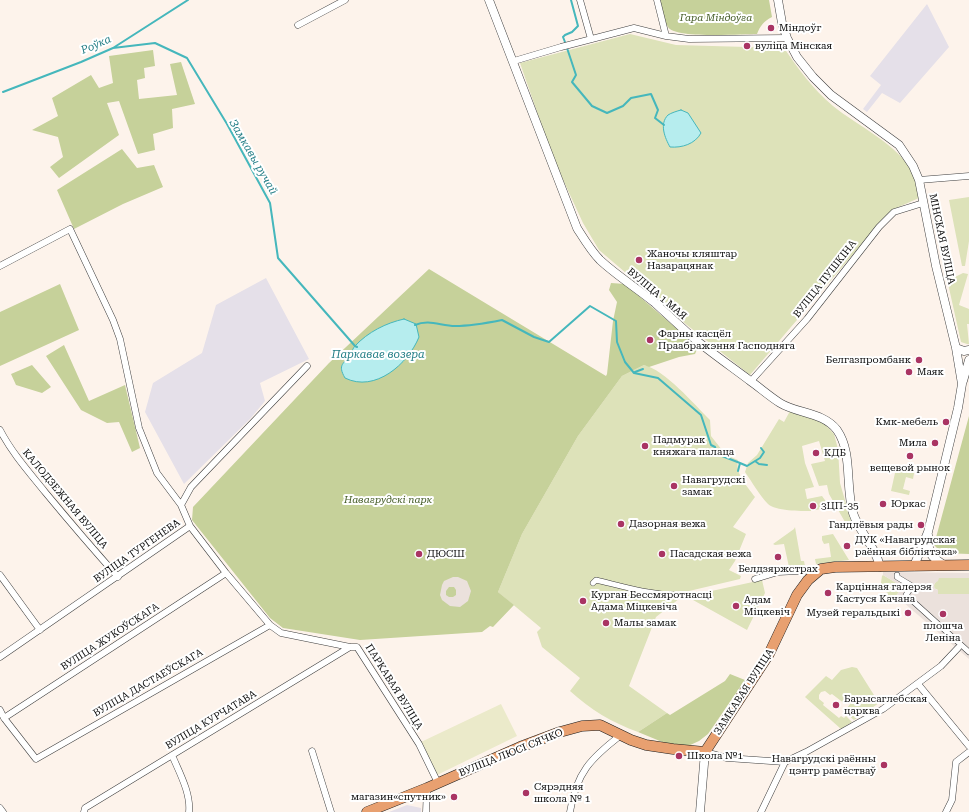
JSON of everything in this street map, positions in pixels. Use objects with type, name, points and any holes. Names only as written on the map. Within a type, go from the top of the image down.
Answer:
[{"type":"main road","points":[[820,570],[835,567],[969,565]]},
{"type":"main road","name":"ЗАМКАВАЯ ВУЛІЦА","points":[[705,752],[769,654],[797,595],[808,580],[820,570]]},
{"type":"main road","name":"ВУЛІЦА ЛЮСІ СЯЧКО","points":[[367,812],[520,747],[560,732],[582,726],[600,725],[646,745],[705,752]]},
{"type":"street","points":[[298,25],[345,0]]},
{"type":"street","name":"ВУЛІЦА 1 МАЯ","points":[[489,0],[514,60],[577,228],[592,251],[601,261],[692,336],[781,404],[823,418],[830,423],[837,431],[845,452],[850,501],[858,526],[878,559],[880,566]]},
{"type":"street","points":[[580,0],[592,39]]},
{"type":"street","points":[[657,0],[666,36]]},
{"type":"street","name":"МІНСКАЯ ВУЛІЦА","points":[[778,0],[782,23],[787,38],[797,57],[813,77],[831,95],[899,145],[913,166],[919,180],[936,266],[956,348],[962,384],[958,408],[928,532],[914,566]]},
{"type":"street","points":[[514,60],[634,28],[689,40],[787,38]]},
{"type":"street","points":[[919,180],[969,176]]},
{"type":"street","name":"ВУЛІЦА ПУШКІНА","points":[[751,381],[807,318],[879,227],[894,212],[923,202]]},
{"type":"street","points":[[0,266],[70,229],[118,333],[139,428],[156,473],[181,505]]},
{"type":"street","points":[[956,348],[964,351],[969,350]]},
{"type":"street","points":[[962,384],[969,360]]},
{"type":"street","name":"ВУЛІЦА ТУРГЕНЕВА","points":[[0,657],[190,526],[181,505],[191,487],[307,366]]},
{"type":"street","name":"КАЛОДЗЕЖНАЯ ВУЛІЦА","points":[[0,430],[14,454],[118,577]]},
{"type":"street","name":"ПАРКАВАЯ ВУЛІЦА","points":[[190,526],[226,573],[270,625],[281,633],[350,647],[357,647],[419,744],[438,783]]},
{"type":"street","name":"МІНСКАЯ ВУЛІЦА","points":[[928,532],[929,551],[931,556],[944,565]]},
{"type":"street","points":[[755,578],[778,572],[820,570]]},
{"type":"street","name":"ВУЛІЦА ЖУКОЎСКАГА","points":[[4,718],[226,573]]},
{"type":"street","points":[[897,574],[897,577],[912,586],[906,594],[969,652]]},
{"type":"street","points":[[0,575],[40,630]]},
{"type":"street","points":[[593,583],[596,580],[632,590],[656,594],[678,595]]},
{"type":"street","name":"ВУЛІЦА ДАСТАЕЎСКАГА","points":[[4,718],[36,759],[270,625]]},
{"type":"street","name":"ВУЛІЦА КУРЧАТАВА","points":[[84,812],[85,808],[350,647]]},
{"type":"street","points":[[700,812],[705,752],[727,758],[785,762],[883,709],[941,666],[958,648]]},
{"type":"street","points":[[918,684],[969,746]]},
{"type":"street","points":[[0,710],[4,718]]},
{"type":"street","points":[[570,812],[576,785],[582,772],[598,754],[621,735]]},
{"type":"street","points":[[312,751],[332,812]]},
{"type":"street","points":[[946,812],[952,800],[956,762],[969,752]]},
{"type":"street","points":[[172,755],[186,790],[189,807],[188,812]]},
{"type":"street","points":[[761,812],[785,762]]},
{"type":"street","points":[[426,788],[426,812]]},
{"type":"street","points":[[0,808],[3,812]]},
{"type":"shaded area","points":[[927,4],[949,47],[900,103],[882,93],[867,112],[863,109],[881,85],[870,76]]},
{"type":"shaded area","points":[[266,278],[309,359],[260,383],[265,401],[250,419],[184,484],[145,412],[153,383],[202,353],[216,305]]},
{"type":"shaded area","name":"плошча Леніна","points":[[883,572],[969,573],[969,578],[939,578],[934,585],[935,589],[938,590],[938,594],[969,594],[969,659],[896,596],[903,587],[883,575]]},
{"type":"shaded area","points":[[453,577],[458,577],[467,581],[471,591],[468,601],[460,607],[450,606],[442,600],[440,595],[444,581]],"holes":[[[449,587],[454,587],[456,590],[456,595],[453,597],[446,595],[446,591]]]},
{"type":"shaded area","points":[[407,805],[421,808],[421,812],[389,812]]},
{"type":"green space","name":"Гара Міндоўга","points":[[660,0],[769,0],[772,17],[763,24],[757,34],[710,35],[683,33],[673,31],[668,27]]},
{"type":"green space","points":[[630,34],[676,45],[784,48],[806,78],[825,99],[842,113],[887,144],[906,162],[912,172],[919,198],[894,209],[878,225],[750,375],[687,325],[599,250],[583,223],[553,158],[520,63]]},
{"type":"green space","points":[[153,50],[155,66],[144,68],[145,78],[137,80],[139,99],[177,95],[170,64],[181,62],[195,104],[172,109],[173,128],[153,134],[155,150],[138,154],[119,101],[107,103],[119,135],[59,178],[50,167],[63,157],[58,137],[32,130],[58,116],[52,98],[91,75],[99,88],[113,83],[109,56]]},
{"type":"green space","points":[[122,149],[137,168],[154,165],[163,187],[123,204],[74,229],[57,190]]},
{"type":"green space","points":[[969,197],[969,241],[965,266],[962,266],[949,200]]},
{"type":"green space","name":"Навагрудскі парк","points":[[429,269],[606,376],[617,302],[609,290],[611,283],[625,284],[698,347],[695,354],[679,357],[649,367],[644,365],[622,376],[578,436],[522,534],[498,592],[514,605],[493,627],[490,626],[482,632],[360,640],[283,628],[270,618],[192,520],[193,507],[329,363]]},
{"type":"green space","points":[[963,273],[968,274],[959,305],[969,309],[969,324],[967,324],[969,344],[961,342],[947,279]]},
{"type":"green space","points":[[60,284],[79,330],[0,366],[0,312]]},
{"type":"green space","points":[[64,345],[89,401],[125,385],[140,448],[132,452],[119,422],[107,423],[81,410],[46,356]]},
{"type":"green space","points":[[32,365],[51,387],[42,393],[16,385],[11,374]]},
{"type":"green space","points":[[644,365],[661,373],[670,380],[710,420],[711,436],[726,455],[738,460],[738,470],[740,475],[755,497],[733,527],[746,534],[735,561],[729,570],[741,576],[740,579],[689,591],[656,617],[629,686],[667,713],[638,732],[602,715],[570,691],[580,678],[542,647],[537,632],[541,628],[498,592],[522,534],[578,436],[622,376]]},
{"type":"green space","points":[[790,411],[822,421],[834,434],[838,449],[840,483],[851,521],[849,523],[845,522],[829,494],[827,485],[819,486],[811,464],[825,461],[819,441],[802,446],[805,463],[814,487],[805,489],[807,499],[822,496],[830,507],[816,510],[815,502],[810,503],[811,511],[788,510],[771,506],[762,497],[745,472],[748,463],[757,455],[779,419],[784,422]]},
{"type":"green space","points":[[969,416],[969,554],[942,553],[934,545]]},
{"type":"green space","points":[[897,464],[915,468],[913,479],[906,477],[903,489],[910,491],[909,495],[891,491]]},
{"type":"green space","points":[[795,527],[801,561],[804,561],[805,566],[789,567],[784,544],[773,544]]},
{"type":"green space","points":[[833,534],[849,560],[816,564],[815,559],[831,557],[829,543],[824,544],[822,536]]},
{"type":"green space","points":[[883,575],[903,587],[890,603],[883,600],[888,593],[880,589]]},
{"type":"green space","points":[[938,578],[969,578],[969,594],[938,594],[938,590],[934,588],[934,585]]},
{"type":"green space","points":[[762,580],[765,593],[747,630],[693,600],[693,595]]},
{"type":"green space","points":[[852,667],[857,668],[879,703],[854,720],[847,714],[849,712],[846,709],[851,703],[848,701],[845,704],[832,694],[830,695],[825,691],[821,692],[819,699],[824,703],[823,705],[839,718],[841,716],[844,718],[846,716],[852,722],[841,729],[805,697],[826,676],[832,680],[841,670]]},
{"type":"green space","points":[[730,674],[745,680],[708,734],[699,741],[688,746],[672,746],[638,732],[667,713],[670,715],[725,681]]},
{"type":"green space","points":[[501,704],[517,736],[437,775],[421,742]]},
{"type":"water","points":[[681,110],[688,113],[701,133],[692,143],[679,147],[670,147],[663,127],[665,119],[668,115]]},
{"type":"water","name":"Паркавае возера","points":[[404,319],[416,324],[419,337],[414,347],[399,366],[379,379],[368,382],[356,382],[345,378],[342,370],[342,364],[360,341],[378,329]]},
{"type":"waterway","name":"Роўка","points":[[3,92],[113,48],[188,0]]},
{"type":"waterway","points":[[565,42],[563,37],[572,32],[578,26],[571,0]]},
{"type":"waterway","name":"Замкавы ручай","points":[[113,48],[155,43],[187,58],[227,124],[270,203],[278,258],[357,347]]},
{"type":"waterway","points":[[567,48],[576,75],[572,82],[592,106],[607,113],[623,106],[631,98],[651,94],[658,110],[655,118],[664,125]]},
{"type":"waterway","name":"Замкавы ручай","points":[[415,325],[420,323],[430,323],[461,326],[502,320],[534,337],[549,342],[590,306],[616,321],[617,342],[625,362],[634,373],[658,378],[701,415],[711,445],[715,447],[717,454],[740,463],[738,471]]},
{"type":"waterway","name":"Замкавы ручай","points":[[635,372],[643,369]]},
{"type":"waterway","points":[[740,463],[747,466],[760,458],[764,452],[761,448]]},
{"type":"waterway","points":[[755,461],[759,464],[767,465]]},
{"type":"place","name":"Міндоўг","points":[[771,28]]},
{"type":"place","name":"вуліца Мінская","points":[[747,46]]},
{"type":"place","name":"Жаночы кляштар Назарацянак","points":[[639,260]]},
{"type":"place","name":"Фарны касцёл Праабражэння Гасподняга","points":[[650,340]]},
{"type":"place","name":"Белгазпромбанк","points":[[919,360]]},
{"type":"place","name":"Маяк","points":[[909,372]]},
{"type":"place","name":"Кмк-мебель","points":[[946,422]]},
{"type":"place","name":"Мила","points":[[935,443]]},
{"type":"place","name":"Падмурак княжага палаца","points":[[645,446]]},
{"type":"place","name":"КДБ","points":[[816,453]]},
{"type":"place","name":"вещевой рынок","points":[[910,456]]},
{"type":"place","name":"Навагрудскі замак","points":[[674,486]]},
{"type":"place","name":"Юркас","points":[[883,504]]},
{"type":"place","name":"3ЦП-35","points":[[813,506]]},
{"type":"place","name":"Дазорная вежа","points":[[621,524]]},
{"type":"place","name":"Гандлёвыя рады","points":[[921,525]]},
{"type":"place","name":"ДУК «Навагрудская раённая бібліятэка»","points":[[847,546]]},
{"type":"place","name":"ДЮСШ","points":[[419,554]]},
{"type":"place","name":"Пасадская вежа","points":[[662,554]]},
{"type":"place","name":"Белдзяржстрах","points":[[778,557]]},
{"type":"place","name":"Карцінная галерэя Кастуся Качана","points":[[828,593]]},
{"type":"place","name":"Курган Бессмяротнасці Адама Міцкевіча","points":[[583,601]]},
{"type":"place","name":"Адам Міцкевіч","points":[[736,606]]},
{"type":"place","name":"Музей геральдыкі","points":[[908,613]]},
{"type":"place","name":"плошча Леніна","points":[[943,614]]},
{"type":"place","name":"Малы замак","points":[[606,623]]},
{"type":"place","name":"Барысаглебская царква","points":[[836,705]]},
{"type":"place","name":"Школа №1","points":[[679,756]]},
{"type":"place","name":"Навагрудскі раённы цэнтр рамёстваў","points":[[884,765]]},
{"type":"place","name":"Сярэдняя школа № 1","points":[[526,793]]},
{"type":"place","name":"магазин«спутник»","points":[[454,797]]}]
